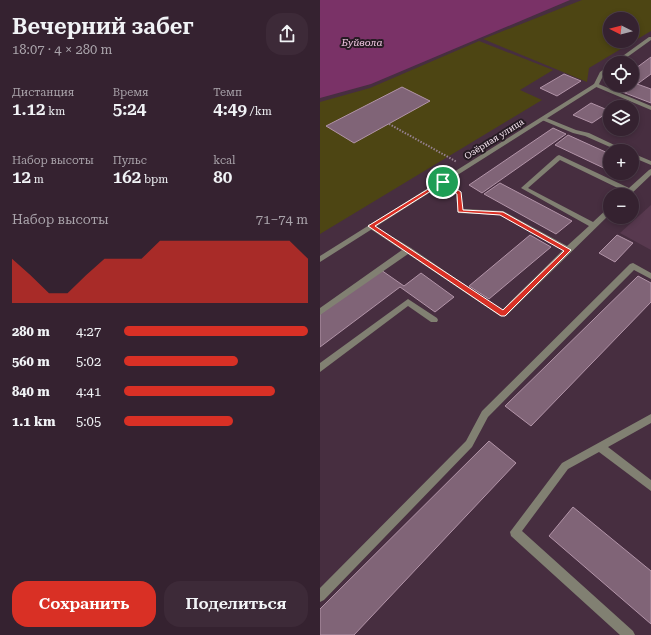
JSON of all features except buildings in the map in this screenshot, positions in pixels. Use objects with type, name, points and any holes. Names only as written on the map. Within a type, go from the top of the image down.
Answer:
[{"type":"street","points":[[626,56],[651,38]]},
{"type":"street","name":"Озёрная улица","points":[[320,259],[596,85],[603,72]]},
{"type":"street","points":[[596,85],[651,108]]},
{"type":"street","points":[[544,119],[575,132],[587,134],[609,144]]},
{"type":"street","points":[[594,225],[524,188],[559,157],[618,188]]},
{"type":"street","points":[[639,158],[651,163]]},
{"type":"street","points":[[633,188],[651,171]]},
{"type":"street","points":[[443,182],[459,193],[460,211],[501,213],[568,250]]},
{"type":"street","points":[[371,226],[503,314],[603,217]]},
{"type":"street","points":[[320,312],[408,250]]},
{"type":"street","points":[[320,596],[469,444],[485,414],[633,266],[651,276]]},
{"type":"street","points":[[320,368],[408,302],[434,320]]},
{"type":"street","points":[[629,635],[515,532],[565,466],[651,418]]},
{"type":"street","points":[[600,447],[651,486]]},
{"type":"path","points":[[389,124],[466,167]]},
{"type":"shaded area","points":[[582,0],[651,0],[651,31],[639,38],[639,12],[603,12],[603,48],[623,48],[609,56],[603,56],[603,60],[589,68],[587,82],[483,39]]},
{"type":"shaded area","points":[[479,41],[553,70],[520,90],[542,100],[320,234],[320,102],[370,88]]},
{"type":"shaded area","points":[[651,205],[651,250],[620,233],[630,224],[639,224],[639,216]]},
{"type":"water","name":"Буйвола","points":[[320,0],[570,0],[371,84],[320,98]]},
{"type":"route","points":[[443,182],[459,193],[460,211],[501,213],[568,250],[503,314],[371,226],[443,182]]}]
